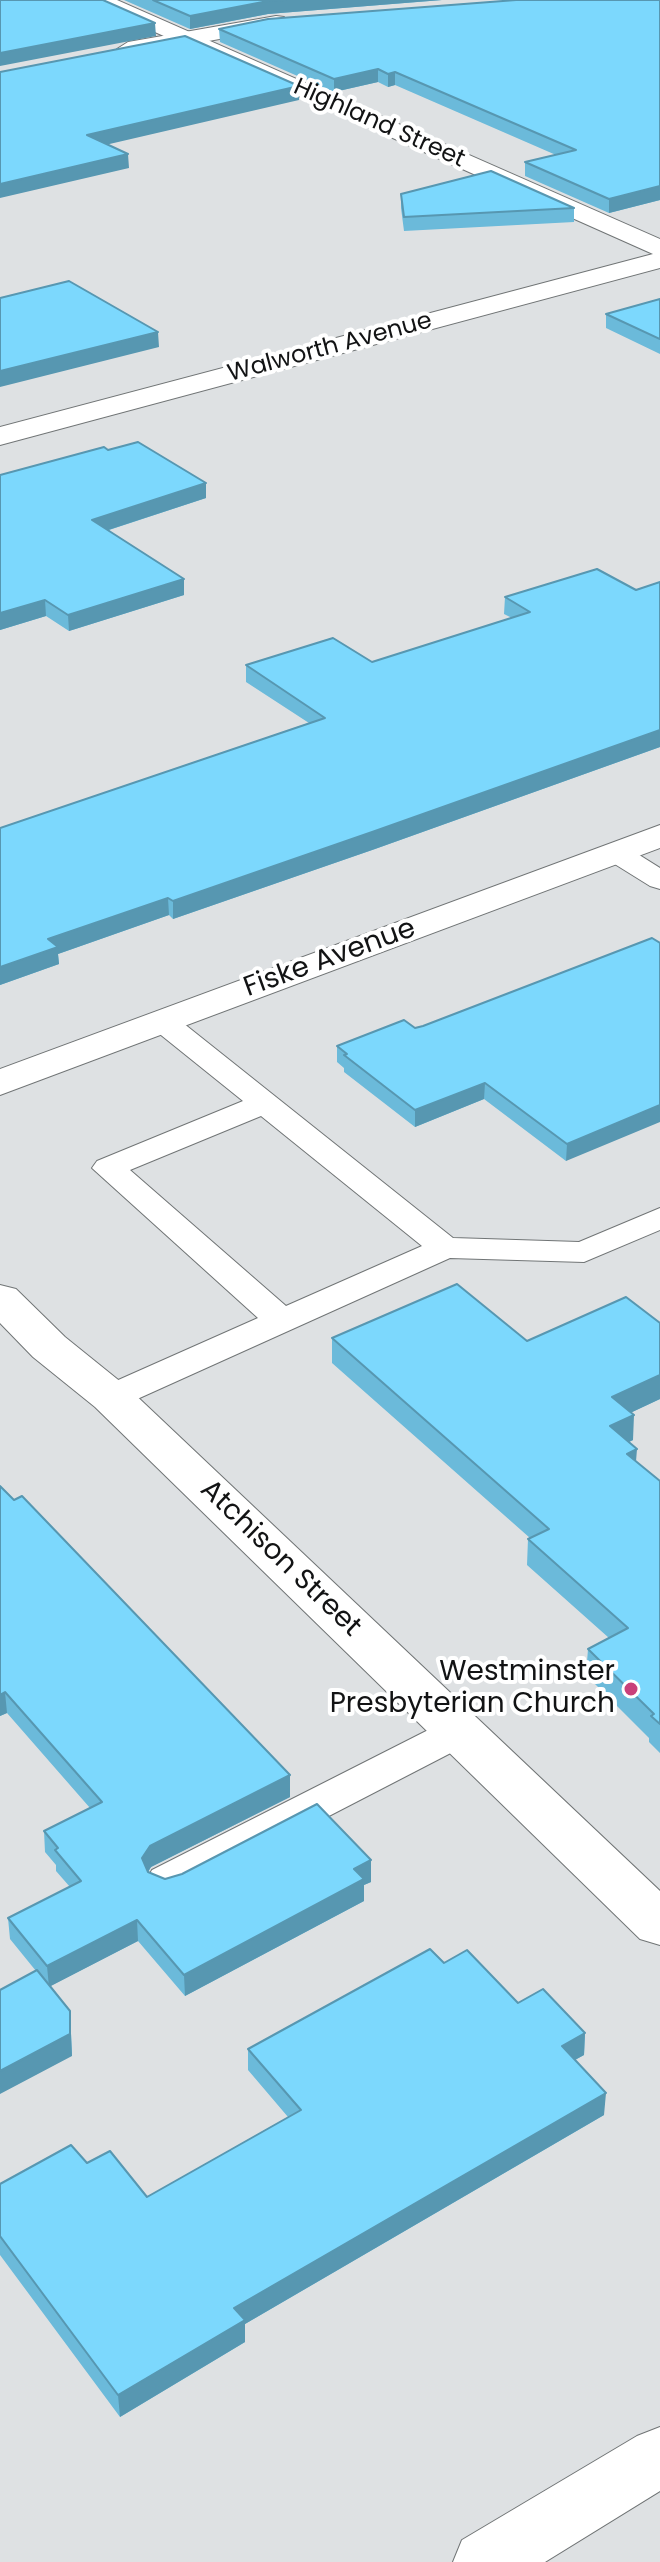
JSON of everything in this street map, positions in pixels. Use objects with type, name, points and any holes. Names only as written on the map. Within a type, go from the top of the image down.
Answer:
[{"type":"street","name":"Highland Street","points":[[99,0],[660,248]]},
{"type":"street","points":[[107,53],[294,20]]},
{"type":"street","name":"Walworth Avenue","points":[[0,436],[660,260]]},
{"type":"street","name":"Fiske Avenue","points":[[0,1083],[660,836]]},
{"type":"street","name":"Atchison Street","points":[[0,1298],[49,1347],[111,1397],[660,1924]]},
{"type":"street","points":[[486,2562],[660,2456]]},
{"type":"lane","points":[[615,852],[660,880]]},
{"type":"lane","points":[[162,1021],[445,1248]]},
{"type":"lane","points":[[264,1104],[108,1168],[281,1320]]},
{"type":"lane","points":[[111,1397],[445,1248],[584,1252],[660,1218]]},
{"type":"lane","points":[[167,1881],[458,1732]]},
{"type":"building","points":[[0,0],[103,0],[155,23],[0,53]]},
{"type":"building","points":[[153,0],[286,0],[190,16]]},
{"type":"building","points":[[516,0],[660,0],[660,186],[609,199],[525,162],[576,150],[395,72],[388,74],[378,69],[334,79],[219,29],[268,19]]},
{"type":"building","points":[[185,36],[299,86],[87,135],[128,154],[0,184],[0,72]]},
{"type":"building","points":[[491,171],[574,208],[404,217],[401,194]]},
{"type":"building","points":[[69,281],[158,332],[0,371],[0,298]]},
{"type":"building","points":[[660,299],[660,339],[606,314]]},
{"type":"building","points":[[138,442],[206,483],[92,520],[184,579],[68,615],[45,600],[0,613],[0,475],[104,447],[108,450]]},
{"type":"building","points":[[597,569],[636,590],[660,582],[660,730],[173,901],[168,898],[48,939],[58,947],[0,967],[0,828],[325,718],[246,665],[333,638],[372,662],[530,612],[505,597]]},
{"type":"building","points":[[652,938],[660,943],[660,1105],[567,1144],[485,1083],[415,1110],[344,1055],[347,1054],[337,1046],[404,1020],[415,1028],[423,1026]]},
{"type":"building","points":[[457,1284],[527,1341],[626,1297],[660,1323],[660,1375],[612,1397],[634,1415],[610,1426],[637,1449],[627,1454],[660,1481],[660,1724],[651,1716],[654,1714],[588,1649],[628,1628],[528,1539],[549,1529],[332,1338]]},
{"type":"building","points":[[0,1486],[14,1500],[22,1496],[290,1775],[150,1846],[142,1858],[148,1872],[165,1879],[182,1874],[317,1804],[371,1860],[354,1869],[364,1879],[184,1975],[137,1920],[47,1966],[8,1918],[81,1881],[55,1850],[58,1848],[44,1831],[102,1802],[5,1692],[0,1695]]},
{"type":"building","points":[[430,1949],[444,1963],[467,1950],[518,2003],[543,1989],[585,2033],[562,2046],[606,2093],[234,2308],[245,2320],[118,2395],[0,2236],[0,2184],[71,2145],[87,2163],[110,2151],[147,2197],[301,2110],[248,2049]]},
{"type":"building","points":[[37,1970],[70,2011],[70,2034],[0,2071],[0,1990]]},
{"type":"place","name":"Westminster Presbyterian Church","points":[[631,1689]]}]
